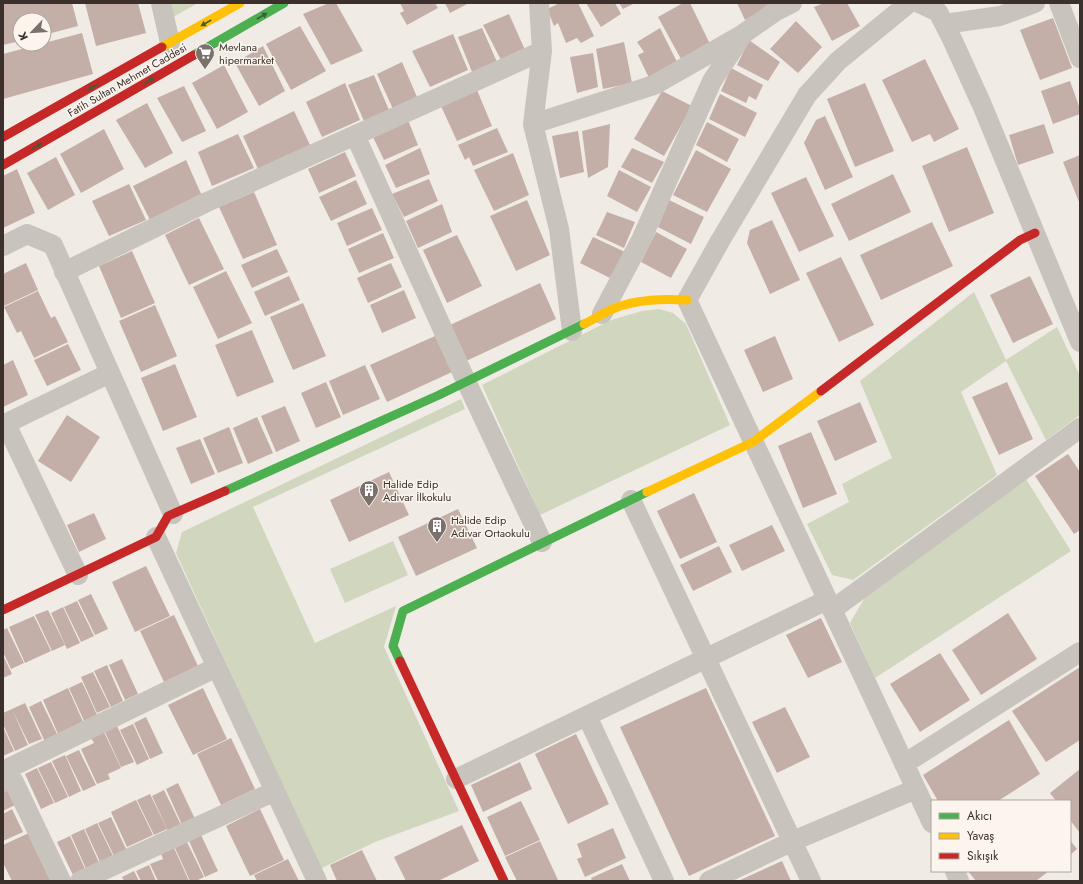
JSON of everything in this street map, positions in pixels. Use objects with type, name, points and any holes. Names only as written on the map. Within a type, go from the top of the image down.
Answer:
[{"type":"street","points":[[161,3],[170,44]]},
{"type":"street","name":"Fatih Sultan Mehmet Caddesi","points":[[3,137],[170,44],[240,3]]},
{"type":"street","name":"Fatih Sultan Mehmet Caddesi","points":[[3,165],[284,3]]},
{"type":"street","points":[[539,3],[542,51],[533,124],[560,229],[572,331]]},
{"type":"street","points":[[533,124],[654,85],[743,34],[776,11],[792,3]]},
{"type":"street","points":[[687,300],[720,241],[807,95],[838,61],[909,3]]},
{"type":"street","points":[[919,3],[938,12],[945,24],[982,104],[1080,342]]},
{"type":"street","points":[[945,24],[1000,16],[1035,3]]},
{"type":"street","points":[[1059,3],[1080,58]]},
{"type":"street","points":[[602,314],[641,240],[712,81],[743,34]]},
{"type":"street","points":[[64,272],[207,202],[542,51]]},
{"type":"street","points":[[355,135],[466,381],[542,542]]},
{"type":"street","points":[[504,881],[393,646],[403,611],[542,542],[753,442],[1020,240],[1036,233]]},
{"type":"street","points":[[3,246],[27,234],[53,245],[173,514]]},
{"type":"street","points":[[3,610],[156,537],[168,516],[439,395],[572,331],[602,314],[626,304],[654,299],[687,300]]},
{"type":"street","points":[[687,300],[931,821]]},
{"type":"street","points":[[78,574],[4,424],[110,373]]},
{"type":"street","points":[[456,779],[705,658],[830,605],[1080,428]]},
{"type":"street","points":[[632,500],[811,881]]},
{"type":"street","points":[[156,537],[316,881]]},
{"type":"street","points":[[904,764],[1080,652]]},
{"type":"street","points":[[3,772],[217,668]]},
{"type":"street","points":[[587,716],[664,881]]},
{"type":"street","points":[[3,781],[14,782],[61,881]]},
{"type":"street","points":[[709,881],[793,841],[916,789]]},
{"type":"street","points":[[80,881],[274,791]]},
{"type":"green space","points":[[170,3],[198,3],[173,17]]},
{"type":"green space","points":[[974,292],[1006,360],[1057,327],[1080,376],[1080,415],[1046,440],[1006,361],[961,392],[997,475],[853,580],[832,575],[807,524],[849,502],[842,484],[892,458],[860,381]]},
{"type":"green space","points":[[659,309],[673,313],[686,324],[730,425],[540,515],[482,385],[611,320],[642,311]]},
{"type":"green space","points":[[461,399],[465,409],[253,507],[315,643],[396,606],[384,647],[459,811],[375,842],[320,869],[176,553],[182,532]]},
{"type":"green space","points":[[1026,479],[1071,551],[875,678],[850,623],[865,597]]},
{"type":"green space","points":[[393,541],[408,575],[345,603],[330,569]]},
{"type":"building","points":[[3,3],[72,3],[78,26],[52,33],[52,12],[12,12],[12,43],[3,45]]},
{"type":"building","points":[[85,3],[138,3],[146,33],[96,46]]},
{"type":"building","points":[[329,3],[336,3],[363,51],[331,65],[303,14]]},
{"type":"building","points":[[400,3],[435,3],[438,8],[407,25],[400,13],[404,11]]},
{"type":"building","points":[[445,3],[469,3],[450,13]]},
{"type":"building","points":[[560,3],[578,3],[594,36],[581,43],[577,38],[566,43],[558,23],[554,26],[547,9]]},
{"type":"building","points":[[586,3],[615,3],[621,14],[601,27]]},
{"type":"building","points":[[619,3],[635,3],[623,9]]},
{"type":"building","points":[[683,3],[690,3],[710,44],[681,59],[658,17]]},
{"type":"building","points":[[737,3],[778,3],[745,20]]},
{"type":"building","points":[[824,3],[847,3],[860,26],[832,41],[814,7]]},
{"type":"building","points":[[509,14],[525,50],[501,60],[483,25]]},
{"type":"building","points":[[1053,18],[1072,68],[1040,80],[1020,30]]},
{"type":"building","points":[[796,21],[822,47],[798,73],[770,49]]},
{"type":"building","points":[[300,26],[326,71],[291,90],[266,44]]},
{"type":"building","points":[[482,28],[497,62],[472,72],[458,37]]},
{"type":"building","points":[[660,28],[678,64],[649,78],[638,55],[644,52],[637,42]]},
{"type":"building","points":[[82,33],[93,74],[3,99],[3,54],[12,52],[52,52],[52,41]]},
{"type":"building","points":[[453,34],[468,70],[430,87],[412,51]]},
{"type":"building","points":[[749,40],[780,62],[768,81],[737,65]]},
{"type":"building","points":[[624,42],[632,83],[603,89],[596,49]]},
{"type":"building","points":[[263,46],[285,91],[259,106],[235,63]]},
{"type":"building","points":[[593,53],[598,87],[577,93],[570,57]]},
{"type":"building","points":[[925,59],[959,129],[934,142],[930,134],[912,142],[882,80]]},
{"type":"building","points":[[402,62],[417,97],[393,109],[377,74]]},
{"type":"building","points":[[224,65],[248,112],[217,129],[192,83]]},
{"type":"building","points":[[731,68],[763,85],[756,100],[749,96],[746,103],[721,91]]},
{"type":"building","points":[[374,75],[389,110],[364,121],[348,85]]},
{"type":"building","points":[[1070,81],[1080,109],[1080,114],[1053,124],[1041,91]]},
{"type":"building","points":[[345,83],[360,120],[322,137],[306,102]]},
{"type":"building","points":[[865,83],[894,151],[855,167],[827,99]]},
{"type":"building","points":[[184,86],[206,131],[182,142],[157,98]]},
{"type":"building","points":[[477,90],[492,126],[457,141],[441,106]]},
{"type":"building","points":[[662,91],[692,106],[664,156],[634,139]]},
{"type":"building","points":[[720,94],[757,113],[745,137],[709,119]]},
{"type":"building","points":[[147,103],[173,153],[145,168],[116,120]]},
{"type":"building","points":[[294,111],[310,145],[258,169],[243,136]]},
{"type":"building","points":[[825,116],[853,177],[825,190],[804,143],[816,120]]},
{"type":"building","points":[[408,120],[418,145],[384,160],[373,137]]},
{"type":"building","points":[[707,122],[739,139],[727,162],[696,145]]},
{"type":"building","points":[[610,124],[608,167],[588,178],[582,131]]},
{"type":"building","points":[[1044,124],[1054,153],[1018,165],[1009,135]]},
{"type":"building","points":[[497,128],[508,152],[473,166],[469,157],[465,160],[458,145]]},
{"type":"building","points":[[104,129],[124,169],[81,193],[60,154]]},
{"type":"building","points":[[578,131],[584,172],[560,178],[552,136]]},
{"type":"building","points":[[238,134],[254,168],[212,186],[198,152]]},
{"type":"building","points":[[967,147],[994,213],[949,232],[922,166]]},
{"type":"building","points":[[420,148],[430,174],[396,188],[385,165]]},
{"type":"building","points":[[632,148],[664,162],[652,183],[621,167]]},
{"type":"building","points":[[696,150],[731,169],[707,212],[673,195]]},
{"type":"building","points":[[345,152],[356,176],[319,193],[308,169]]},
{"type":"building","points":[[513,153],[529,195],[494,211],[474,170]]},
{"type":"building","points":[[1080,155],[1080,202],[1079,202],[1063,162]]},
{"type":"building","points":[[56,157],[75,195],[48,210],[27,173]]},
{"type":"building","points":[[186,160],[202,196],[150,220],[133,186]]},
{"type":"building","points":[[17,169],[35,213],[3,228],[3,176]]},
{"type":"building","points":[[619,170],[651,187],[637,212],[607,196]]},
{"type":"building","points":[[893,174],[911,212],[849,241],[831,204]]},
{"type":"building","points":[[806,177],[834,236],[799,252],[771,193]]},
{"type":"building","points":[[429,179],[438,201],[404,217],[392,194]]},
{"type":"building","points":[[356,180],[367,204],[331,221],[319,197]]},
{"type":"building","points":[[129,184],[146,220],[109,236],[92,201]]},
{"type":"building","points":[[254,192],[277,245],[243,259],[219,207]]},
{"type":"building","points":[[527,200],[550,255],[516,271],[490,216]]},
{"type":"building","points":[[669,200],[704,217],[691,244],[658,227]]},
{"type":"building","points":[[442,204],[452,232],[418,248],[406,221]]},
{"type":"building","points":[[372,208],[382,230],[347,246],[337,223]]},
{"type":"building","points":[[607,212],[635,222],[624,248],[596,235]]},
{"type":"building","points":[[199,218],[224,269],[189,285],[165,235]]},
{"type":"building","points":[[772,220],[800,280],[770,294],[747,243],[750,230]]},
{"type":"building","points":[[932,222],[953,266],[881,300],[860,255]]},
{"type":"building","points":[[656,232],[687,249],[671,278],[641,262]]},
{"type":"building","points":[[383,233],[394,258],[359,273],[348,249]]},
{"type":"building","points":[[457,235],[482,286],[447,303],[423,250]]},
{"type":"building","points":[[593,237],[625,252],[610,278],[580,263]]},
{"type":"building","points":[[277,249],[288,272],[252,288],[241,265]]},
{"type":"building","points":[[132,251],[155,303],[121,318],[99,266]]},
{"type":"building","points":[[841,257],[874,325],[839,342],[806,273]]},
{"type":"building","points":[[26,263],[38,290],[4,306],[3,274]]},
{"type":"building","points":[[391,263],[402,287],[368,303],[357,278]]},
{"type":"building","points":[[226,271],[252,323],[218,339],[193,287]]},
{"type":"building","points":[[289,276],[300,300],[265,316],[254,292]]},
{"type":"building","points":[[1030,276],[1053,324],[1013,343],[990,295]]},
{"type":"building","points":[[540,283],[556,319],[464,362],[448,326]]},
{"type":"building","points":[[404,290],[416,318],[382,333],[370,305]]},
{"type":"building","points":[[38,291],[51,318],[55,316],[68,342],[34,358],[21,331],[17,333],[4,307]]},
{"type":"building","points":[[303,303],[326,356],[293,370],[270,317]]},
{"type":"building","points":[[155,305],[177,356],[141,372],[119,321]]},
{"type":"building","points":[[252,330],[274,382],[237,397],[215,345]]},
{"type":"building","points":[[435,336],[452,372],[387,402],[370,365]]},
{"type":"building","points":[[775,336],[793,379],[763,392],[744,350]]},
{"type":"building","points":[[68,344],[81,370],[47,386],[34,360]]},
{"type":"building","points":[[13,360],[28,395],[3,407],[3,365]]},
{"type":"building","points":[[175,364],[197,417],[163,431],[141,378]]},
{"type":"building","points":[[365,365],[380,399],[343,415],[329,381]]},
{"type":"building","points":[[326,382],[341,417],[316,428],[301,393]]},
{"type":"building","points":[[1007,382],[1033,439],[999,455],[972,397]]},
{"type":"building","points":[[860,402],[877,442],[835,461],[817,421]]},
{"type":"building","points":[[285,406],[300,441],[276,452],[261,416]]},
{"type":"building","points":[[67,415],[100,437],[71,482],[38,461]]},
{"type":"building","points":[[257,417],[273,453],[248,464],[233,428]]},
{"type":"building","points":[[229,427],[243,463],[218,473],[203,438]]},
{"type":"building","points":[[811,432],[837,494],[803,508],[778,446]]},
{"type":"building","points":[[200,439],[215,474],[191,484],[176,448]]},
{"type":"building","points":[[1068,454],[1080,472],[1080,530],[1074,534],[1035,476]]},
{"type":"building","name":"Halide Edip Adıvar İlkokulu","points":[[389,472],[409,515],[349,542],[330,500]]},
{"type":"building","points":[[694,493],[717,542],[680,559],[657,511]]},
{"type":"building","name":"Halide Edip Adıvar Ortaokulu","points":[[458,509],[477,548],[416,576],[398,537]]},
{"type":"building","points":[[94,513],[106,539],[79,552],[67,525]]},
{"type":"building","points":[[772,525],[785,551],[742,571],[729,545]]},
{"type":"building","points":[[719,546],[732,572],[693,591],[680,565]]},
{"type":"building","points":[[146,566],[170,616],[135,632],[112,582]]},
{"type":"building","points":[[91,594],[108,629],[95,635],[78,600]]},
{"type":"building","points":[[77,601],[94,636],[81,642],[64,607]]},
{"type":"building","points":[[63,607],[80,643],[67,649],[51,613]]},
{"type":"building","points":[[48,610],[65,645],[52,651],[35,615]]},
{"type":"building","points":[[1008,613],[1037,659],[981,695],[952,650]]},
{"type":"building","points":[[174,615],[198,666],[164,682],[140,631]]},
{"type":"building","points":[[34,616],[51,651],[25,663],[9,627]]},
{"type":"building","points":[[821,618],[842,662],[808,678],[786,635]]},
{"type":"building","points":[[7,628],[24,663],[11,669],[3,652],[3,630]]},
{"type":"building","points":[[940,653],[970,700],[920,732],[890,684]]},
{"type":"building","points":[[3,655],[12,674],[3,678]]},
{"type":"building","points":[[122,659],[138,694],[125,700],[109,665]]},
{"type":"building","points":[[107,665],[123,701],[111,707],[94,671]]},
{"type":"building","points":[[1080,667],[1080,740],[1046,762],[1012,711]]},
{"type":"building","points":[[93,672],[110,707],[97,713],[81,677]]},
{"type":"building","points":[[82,682],[98,717],[85,723],[69,688]]},
{"type":"building","points":[[68,688],[84,724],[59,736],[43,700]]},
{"type":"building","points":[[203,688],[227,739],[193,755],[168,705]]},
{"type":"building","points":[[706,688],[775,836],[689,876],[620,727]]},
{"type":"building","points":[[41,701],[58,736],[45,742],[29,707]]},
{"type":"building","points":[[25,703],[42,739],[29,744],[12,709]]},
{"type":"building","points":[[785,707],[810,757],[777,773],[752,722]]},
{"type":"building","points":[[12,709],[28,745],[15,751],[3,724],[3,713]]},
{"type":"building","points":[[146,717],[163,753],[150,759],[134,723]]},
{"type":"building","points":[[1009,720],[1040,774],[1000,800],[937,800],[923,775]]},
{"type":"building","points":[[133,724],[149,759],[137,765],[120,730]]},
{"type":"building","points":[[117,726],[134,762],[121,767],[105,732]]},
{"type":"building","points":[[3,727],[14,751],[3,756]]},
{"type":"building","points":[[104,732],[121,768],[108,774],[110,779],[97,784],[81,749],[94,743],[91,738]]},
{"type":"building","points":[[576,734],[609,804],[568,824],[535,754]]},
{"type":"building","points":[[231,738],[255,789],[221,805],[197,754]]},
{"type":"building","points":[[79,750],[96,785],[83,791],[66,756]]},
{"type":"building","points":[[65,755],[81,791],[69,797],[52,761]]},
{"type":"building","points":[[51,762],[68,797],[55,803],[38,768]]},
{"type":"building","points":[[520,762],[532,789],[483,812],[471,785]]},
{"type":"building","points":[[37,768],[54,803],[41,809],[25,774]]},
{"type":"building","points":[[1080,769],[1080,833],[1071,821],[1071,800],[1055,800],[1050,793]]},
{"type":"building","points":[[178,783],[195,819],[182,825],[166,789]]},
{"type":"building","points":[[8,790],[15,805],[3,811],[3,792]]},
{"type":"building","points":[[164,790],[181,825],[168,831],[152,796]]},
{"type":"building","points":[[150,794],[167,829],[154,835],[137,800]]},
{"type":"building","points":[[136,800],[153,835],[127,847],[111,812]]},
{"type":"building","points":[[521,801],[540,840],[505,856],[487,817]]},
{"type":"building","points":[[12,809],[23,832],[3,841],[3,814]]},
{"type":"building","points":[[260,809],[284,860],[250,876],[226,826]]},
{"type":"building","points":[[111,817],[128,853],[115,858],[98,823]]},
{"type":"building","points":[[97,823],[114,858],[101,864],[85,829]]},
{"type":"building","points":[[462,825],[479,861],[438,881],[406,881],[394,857]]},
{"type":"building","points":[[613,828],[626,858],[585,877],[577,859],[582,857],[577,844]]},
{"type":"building","points":[[84,829],[100,865],[87,871],[71,835]]},
{"type":"building","points":[[29,833],[51,881],[12,881],[3,863],[3,845]]},
{"type":"building","points":[[201,835],[218,871],[205,877],[189,841]]},
{"type":"building","points":[[70,836],[86,871],[74,877],[57,842]]},
{"type":"building","points":[[540,841],[558,880],[517,881],[505,857]]},
{"type":"building","points":[[1071,841],[1077,849],[1071,854]]},
{"type":"building","points":[[187,842],[204,877],[196,881],[190,881],[175,848]]},
{"type":"building","points":[[174,848],[189,881],[158,881],[150,864],[163,859],[161,854]]},
{"type":"building","points":[[362,850],[377,881],[337,881],[330,865]]},
{"type":"building","points":[[288,859],[299,881],[257,881],[254,875]]},
{"type":"building","points":[[782,861],[791,881],[738,881]]},
{"type":"building","points":[[622,864],[630,881],[592,881],[591,878]]},
{"type":"building","points":[[149,865],[156,881],[141,881],[136,871]]},
{"type":"building","points":[[134,871],[139,881],[124,881],[122,877]]},
{"type":"building","points":[[969,872],[1048,872],[1036,881],[976,881]]},
{"type":"traffic: fast","points":[[194,55],[284,3]]},
{"type":"traffic: fast","points":[[225,491],[439,395],[584,324]]},
{"type":"traffic: fast","points":[[400,661],[393,646],[403,611],[647,492]]},
{"type":"traffic: slow","points":[[162,47],[240,3]]},
{"type":"traffic: slow","points":[[584,324],[624,305],[642,301],[687,300]]},
{"type":"traffic: slow","points":[[647,492],[753,442],[821,391]]},
{"type":"traffic: jam","points":[[3,137],[162,47]]},
{"type":"traffic: jam","points":[[3,165],[194,55]]},
{"type":"traffic: jam","points":[[821,391],[1020,240],[1035,233]]},
{"type":"traffic: jam","points":[[3,610],[156,537],[168,516],[225,491]]},
{"type":"traffic: jam","points":[[400,661],[504,881]]},
{"type":"place","name":"Mevlana hipermarket","points":[[205,70]]},
{"type":"place","name":"Halide Edip Adıvar İlkokulu","points":[[369,507]]},
{"type":"place","name":"Halide Edip Adıvar Ortaokulu","points":[[437,543]]}]
